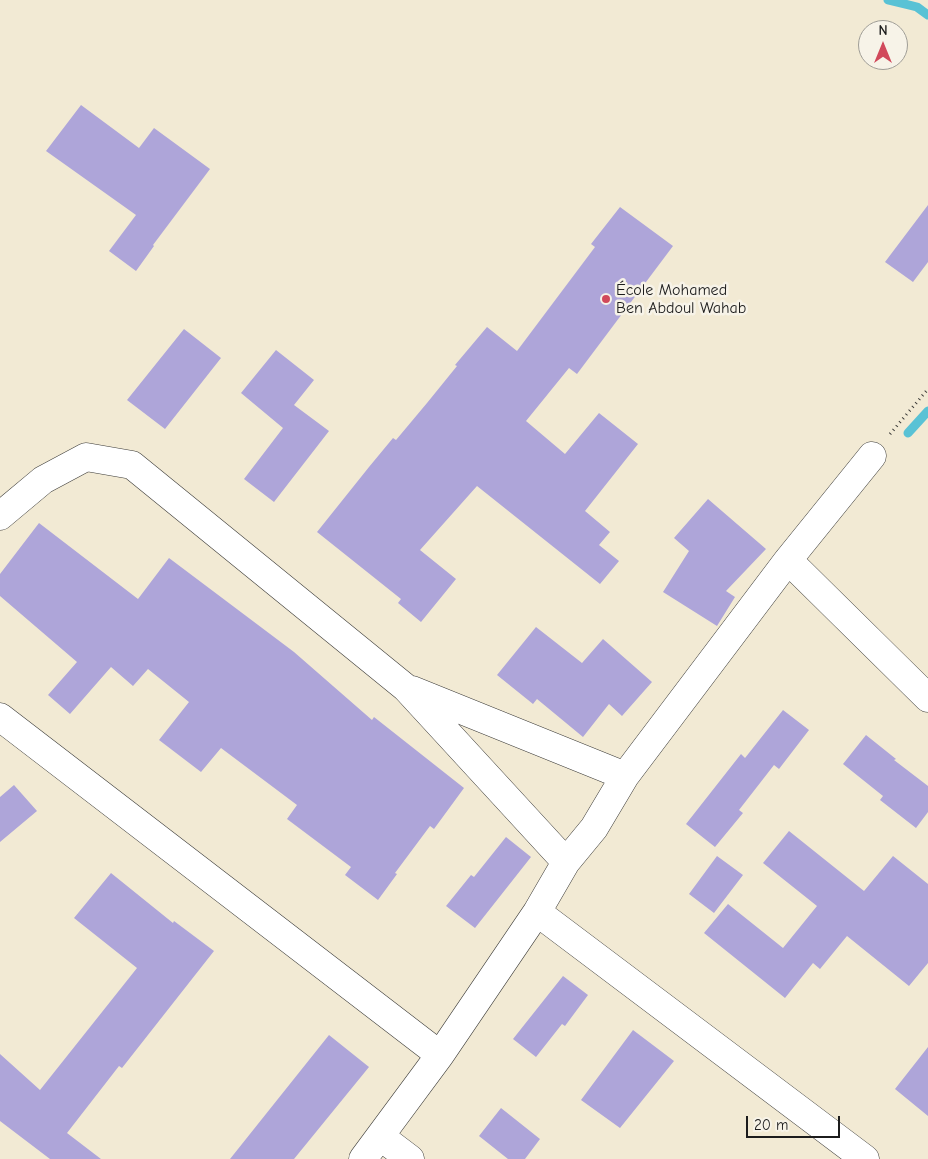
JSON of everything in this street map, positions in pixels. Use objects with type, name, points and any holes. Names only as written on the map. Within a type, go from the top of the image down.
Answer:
[{"type":"street","points":[[363,1159],[440,1055],[537,912],[566,862],[594,828],[626,776],[788,560],[872,456]]},
{"type":"street","points":[[0,516],[43,480],[86,457],[132,465],[406,688],[566,862]]},
{"type":"street","points":[[788,560],[928,698]]},
{"type":"street","points":[[406,688],[626,776]]},
{"type":"street","points":[[0,718],[440,1055]]},
{"type":"street","points":[[537,912],[865,1159]]},
{"type":"street","points":[[381,1137],[410,1159]]},
{"type":"path","points":[[872,456],[928,389]]},
{"type":"building","points":[[81,105],[139,148],[154,128],[210,169],[153,245],[136,271],[109,251],[136,215],[46,151]]},
{"type":"building","points":[[928,205],[928,262],[913,282],[885,262]]},
{"type":"building","points":[[620,207],[673,246],[577,374],[569,368],[526,421],[565,454],[599,413],[638,444],[585,511],[610,532],[599,545],[619,561],[600,584],[477,486],[420,550],[456,579],[421,622],[398,603],[401,599],[317,532],[393,438],[396,440],[427,403],[457,366],[455,365],[487,327],[517,351],[595,247],[591,244]]},
{"type":"building","points":[[184,329],[221,358],[165,429],[127,400]]},
{"type":"building","points":[[276,350],[314,380],[294,405],[329,431],[274,502],[244,479],[283,428],[241,393]]},
{"type":"building","points":[[708,499],[766,549],[726,591],[735,597],[717,626],[663,592],[689,551],[674,538]]},
{"type":"building","points":[[39,523],[138,599],[169,558],[294,652],[372,720],[374,717],[464,788],[434,829],[430,826],[395,873],[397,874],[378,900],[345,875],[351,867],[287,819],[297,805],[221,748],[201,772],[159,740],[189,702],[148,669],[133,686],[111,667],[70,714],[48,695],[77,662],[0,596],[0,574]]},
{"type":"building","points":[[536,627],[582,663],[603,639],[652,682],[622,716],[609,704],[583,737],[537,699],[533,704],[497,675]]},
{"type":"building","points":[[783,710],[809,730],[779,769],[774,765],[739,810],[743,813],[715,847],[686,824],[741,754],[745,758]]},
{"type":"building","points":[[866,735],[896,759],[894,760],[928,786],[928,812],[916,828],[880,800],[883,796],[843,764]]},
{"type":"building","points":[[14,785],[37,811],[0,842],[0,797]]},
{"type":"building","points":[[789,831],[864,891],[893,856],[928,884],[928,963],[909,986],[847,936],[820,969],[813,963],[785,998],[704,933],[728,904],[783,948],[817,906],[763,863]]},
{"type":"building","points":[[506,837],[531,857],[475,928],[446,906],[471,875],[474,877]]},
{"type":"building","points":[[717,856],[743,875],[714,913],[689,894]]},
{"type":"building","points":[[111,873],[173,923],[174,921],[214,951],[122,1068],[119,1066],[67,1133],[101,1159],[50,1159],[0,1121],[0,1054],[40,1090],[137,968],[74,918]]},
{"type":"building","points":[[563,976],[588,995],[565,1026],[562,1024],[536,1057],[513,1039]]},
{"type":"building","points":[[633,1030],[674,1061],[620,1128],[581,1100]]},
{"type":"building","points":[[329,1035],[369,1067],[294,1159],[230,1159]]},
{"type":"building","points":[[928,1047],[928,1116],[895,1089]]},
{"type":"building","points":[[501,1108],[540,1139],[525,1159],[508,1159],[479,1136]]},
{"type":"waterway","points":[[888,0],[917,7],[928,15]]},
{"type":"waterway","points":[[908,433],[928,411]]},
{"type":"place","name":"École Mohamed Ben Abdoul Wahab","points":[[606,299]]}]
